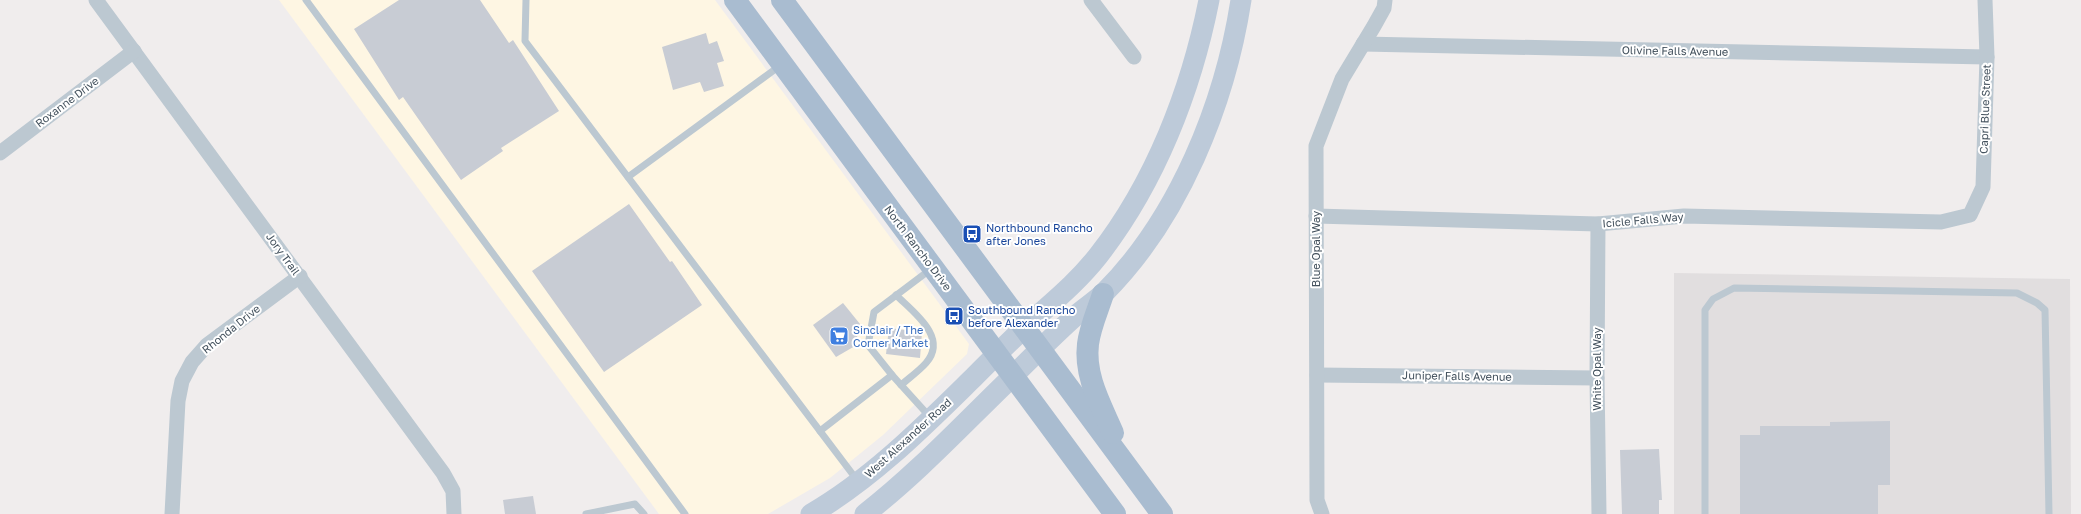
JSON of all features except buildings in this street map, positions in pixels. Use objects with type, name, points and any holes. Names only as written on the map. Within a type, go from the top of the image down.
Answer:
[{"type":"main road","name":"North Rancho Drive","points":[[735,0],[1115,514]]},
{"type":"main road","points":[[782,0],[1162,514]]},
{"type":"main road","name":"West Alexander Road","points":[[812,514],[858,482],[931,418],[1024,328],[1071,286],[1097,257],[1123,221],[1164,145],[1177,112],[1204,27],[1209,0]]},
{"type":"main road","points":[[865,514],[943,447],[1073,318],[1103,294],[1140,250],[1160,220],[1202,143],[1218,100],[1238,21],[1241,0]]},
{"type":"main road","points":[[1103,294],[1088,343],[1089,368],[1094,390],[1131,472]]},
{"type":"main road","points":[[832,514],[855,498],[858,482]]},
{"type":"street","name":"Jory Trail","points":[[96,0],[300,276],[443,473],[453,491],[454,514]]},
{"type":"street","points":[[1091,0],[1134,57]]},
{"type":"street","name":"Blue Opal Way","points":[[1322,514],[1317,500],[1316,146],[1342,79],[1384,8],[1385,0]]},
{"type":"street","name":"Capri Blue Street","points":[[1970,215],[1983,187],[1987,57],[1985,0]]},
{"type":"street","name":"Olivine Falls Avenue","points":[[1363,44],[1987,57]]},
{"type":"street","name":"Roxanne Drive","points":[[0,153],[134,51]]},
{"type":"street","name":"Icicle Falls Way","points":[[1316,216],[1598,224],[1684,216],[1941,222],[1970,215]]},
{"type":"street","name":"White Opal Way","points":[[1598,224],[1597,378],[1599,514]]},
{"type":"street","name":"Rhonda Drive","points":[[172,514],[178,402],[182,381],[189,368],[207,345],[300,276]]},
{"type":"street","name":"Juniper Falls Avenue","points":[[1317,374],[1597,378]]},
{"type":"lane","points":[[306,0],[685,514]]},
{"type":"lane","points":[[526,0],[525,41],[858,482]]},
{"type":"lane","points":[[628,177],[783,65]]},
{"type":"lane","points":[[931,418],[901,386],[868,345],[874,312],[932,268]]},
{"type":"lane","points":[[1705,514],[1705,310],[1713,299],[1734,288],[2017,294],[2037,303],[2045,310],[2049,514]]},
{"type":"lane","points":[[896,295],[927,325],[932,336],[932,349],[928,362],[901,386]]},
{"type":"lane","points":[[820,431],[892,375]]},
{"type":"lane","points":[[586,514],[634,504],[644,514]]},
{"type":"shaded area","points":[[279,0],[715,0],[969,344],[967,354],[883,435],[830,478],[768,514],[659,514]]},
{"type":"shaded area","points":[[1674,273],[2070,279],[2071,514],[1674,514]]},
{"type":"place","name":"Northbound Rancho after Jones","points":[[972,234]]},
{"type":"place","name":"Southbound Rancho before Alexander","points":[[954,316]]},
{"type":"place","name":"Sinclair / The Corner Market","points":[[839,336]]}]
